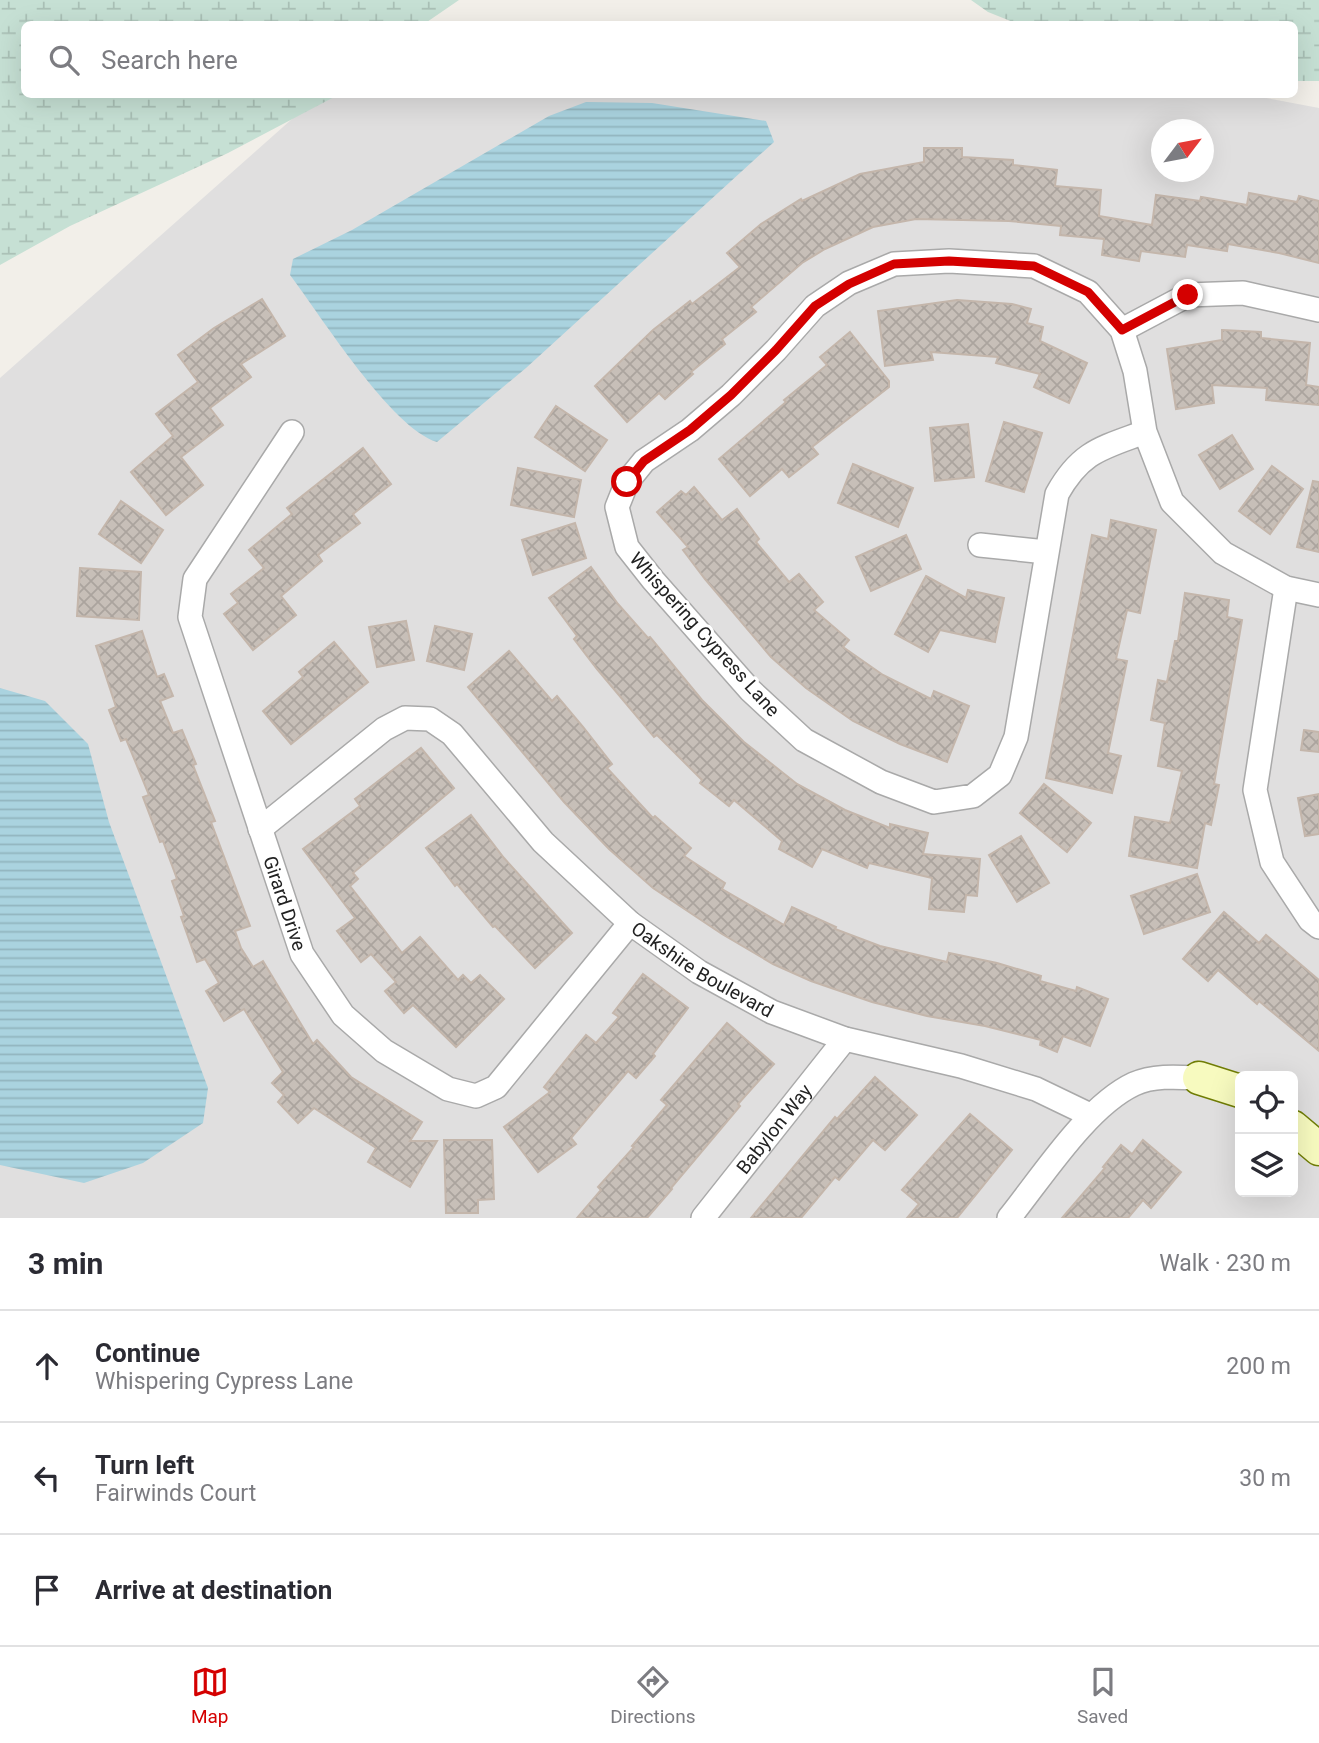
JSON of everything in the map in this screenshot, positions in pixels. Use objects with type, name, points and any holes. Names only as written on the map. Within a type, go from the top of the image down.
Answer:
[{"type":"street","name":"Whispering Cypress Lane","points":[[1145,432],[1092,452],[1068,473],[1057,494],[1016,737],[1000,775],[973,796],[934,802],[881,782],[804,740],[750,690],[627,547],[617,507],[627,482],[644,461],[690,430],[731,395],[815,306],[849,284],[894,264],[949,261],[1034,266],[1088,292],[1122,330],[1135,371],[1145,432],[1172,502],[1223,553],[1286,588],[1319,595]]},
{"type":"street","points":[[1122,330],[1188,295],[1243,293],[1319,310]]},
{"type":"street","name":"Girard Drive","points":[[292,432],[195,579],[190,617],[302,954],[343,1015],[384,1051],[448,1088],[476,1096],[496,1087],[630,923]]},
{"type":"street","points":[[981,545],[1046,552]]},
{"type":"street","points":[[1286,588],[1255,790],[1272,862],[1310,919],[1319,927]]},
{"type":"street","name":"Oakshire Boulevard","points":[[260,829],[384,729],[405,718],[430,719],[452,734],[543,842],[630,923],[699,972],[772,1012],[845,1040],[961,1066],[1036,1089],[1090,1115]]},
{"type":"street","name":"Babylon Way","points":[[703,1218],[845,1040]]},
{"type":"street","points":[[1009,1218],[1090,1115],[1135,1084],[1167,1077],[1199,1078],[1235,1089]]},
{"type":"street","points":[[1298,1131],[1319,1149]]},
{"type":"shaded area","points":[[316,98],[1266,98],[1319,108],[1319,1218],[0,1218],[0,378]]},
{"type":"green space","points":[[0,0],[459,0],[428,21],[21,21],[21,98],[332,98],[228,153],[70,226],[0,265]]},
{"type":"green space","points":[[971,0],[1319,0],[1319,81],[1298,81],[1298,21],[1010,21],[988,12]]},
{"type":"water","points":[[586,102],[652,103],[766,121],[774,142],[526,368],[437,442],[399,416],[358,369],[290,275],[293,259],[352,230],[549,116]]},
{"type":"water","points":[[0,688],[45,701],[88,744],[109,822],[208,1088],[203,1123],[143,1163],[84,1183],[0,1165]]},
{"type":"building","points":[[924,148],[962,148],[962,157],[1013,160],[1013,165],[1057,170],[1055,186],[1101,190],[1099,216],[1152,225],[1156,195],[1200,201],[1201,197],[1247,205],[1249,193],[1297,202],[1299,196],[1319,201],[1319,263],[1228,244],[1227,251],[1187,245],[1185,257],[1141,251],[1139,261],[1102,255],[1104,239],[1060,235],[1061,226],[1009,221],[916,219],[873,227],[802,263],[751,307],[756,312],[722,339],[725,344],[691,372],[693,374],[665,399],[659,393],[627,422],[595,386],[653,330],[740,267],[727,253],[761,224],[801,199],[802,201],[860,174],[924,162]]},
{"type":"building","points":[[262,299],[285,336],[241,364],[251,377],[210,408],[223,425],[181,457],[203,485],[166,515],[131,472],[173,436],[156,414],[198,382],[178,355],[214,328]]},
{"type":"building","points":[[957,300],[1012,304],[1031,309],[1027,323],[1043,327],[1040,341],[1087,363],[1069,403],[1034,387],[1040,374],[996,363],[998,357],[931,352],[933,360],[885,366],[878,311]]},
{"type":"building","points":[[1222,330],[1261,332],[1261,338],[1310,343],[1306,385],[1319,387],[1319,405],[1266,400],[1267,388],[1212,385],[1214,403],[1176,409],[1167,349],[1222,340]]},
{"type":"building","points":[[850,332],[889,381],[889,387],[812,447],[818,454],[789,477],[782,469],[750,496],[719,459],[827,365],[820,357]]},
{"type":"building","points":[[556,406],[607,440],[585,471],[535,437]]},
{"type":"building","points":[[1004,422],[1042,433],[1024,492],[986,481]]},
{"type":"building","points":[[968,424],[974,477],[935,481],[930,428]]},
{"type":"building","points":[[1232,435],[1253,469],[1220,489],[1199,455]]},
{"type":"building","points":[[363,448],[391,484],[353,514],[360,523],[318,555],[322,561],[281,596],[296,615],[253,650],[224,614],[238,603],[231,594],[264,568],[249,550],[292,514],[287,508]]},
{"type":"building","points":[[853,464],[913,488],[898,527],[838,503]]},
{"type":"building","points":[[1272,466],[1303,489],[1270,534],[1239,511]]},
{"type":"building","points":[[518,468],[581,480],[574,517],[511,505]]},
{"type":"building","points":[[1313,481],[1319,482],[1319,552],[1297,547]]},
{"type":"building","points":[[694,487],[722,520],[737,509],[759,539],[756,542],[789,582],[799,574],[823,602],[814,610],[849,640],[843,647],[883,675],[931,699],[934,691],[969,706],[947,762],[900,744],[853,721],[806,688],[771,657],[705,579],[683,550],[688,547],[657,512],[681,491],[686,495]]},
{"type":"building","points":[[121,501],[163,530],[141,563],[99,534]]},
{"type":"building","points":[[1111,520],[1156,530],[1140,613],[1127,610],[1116,659],[1127,661],[1108,753],[1121,756],[1112,793],[1046,778],[1092,535],[1108,539]]},
{"type":"building","points":[[575,523],[586,558],[533,575],[522,540]]},
{"type":"building","points":[[906,535],[921,569],[871,591],[856,557]]},
{"type":"building","points":[[591,567],[618,604],[648,638],[650,637],[702,700],[744,742],[797,784],[845,810],[890,828],[890,824],[928,833],[923,854],[980,859],[977,896],[966,895],[964,912],[929,909],[932,878],[869,863],[867,868],[822,849],[812,867],[779,849],[782,841],[734,800],[729,806],[700,783],[702,780],[657,735],[654,737],[597,669],[574,639],[577,636],[549,598]]},
{"type":"building","points":[[80,568],[141,572],[139,620],[77,616]]},
{"type":"building","points":[[926,576],[966,598],[968,590],[1004,598],[995,642],[940,630],[928,652],[895,634]]},
{"type":"building","points":[[1185,593],[1229,600],[1227,617],[1242,620],[1214,784],[1219,785],[1211,825],[1205,823],[1197,868],[1129,856],[1135,817],[1170,823],[1182,771],[1158,766],[1165,723],[1151,720],[1158,680],[1167,682],[1175,641],[1178,641]]},
{"type":"building","points":[[406,621],[414,660],[377,667],[369,627]]},
{"type":"building","points":[[435,626],[472,634],[464,670],[427,661]]},
{"type":"building","points":[[142,631],[157,677],[164,674],[173,696],[160,701],[173,733],[182,730],[196,764],[193,765],[215,821],[211,822],[250,926],[235,931],[241,948],[253,967],[263,961],[313,1044],[317,1040],[351,1077],[422,1122],[410,1141],[437,1141],[410,1187],[368,1162],[376,1148],[314,1108],[298,1123],[278,1102],[284,1095],[272,1083],[283,1072],[244,1009],[224,1021],[206,991],[219,983],[205,959],[197,962],[172,881],[177,879],[143,797],[149,795],[126,739],[121,741],[109,710],[116,707],[96,646]]},
{"type":"building","points":[[334,642],[368,682],[291,744],[263,711],[303,677],[299,672]]},
{"type":"building","points":[[509,651],[552,701],[557,696],[612,764],[607,768],[653,818],[655,816],[691,848],[684,856],[725,883],[722,889],[784,925],[792,907],[836,927],[835,929],[880,946],[947,962],[949,953],[997,963],[1041,976],[1040,981],[1076,991],[1077,987],[1108,999],[1090,1046],[1063,1036],[1057,1052],[1040,1045],[1041,1040],[872,1002],[811,981],[773,964],[722,934],[653,888],[609,849],[564,802],[468,687]]},
{"type":"building","points":[[1304,730],[1319,732],[1319,752],[1301,750]]},
{"type":"building","points":[[421,748],[454,788],[353,873],[358,879],[350,886],[402,953],[420,937],[458,980],[463,975],[471,983],[480,975],[504,999],[456,1047],[413,1005],[404,1013],[385,991],[396,982],[371,954],[361,962],[337,931],[355,918],[303,849],[360,806],[355,799]]},
{"type":"building","points":[[1044,784],[1091,823],[1067,852],[1020,813]]},
{"type":"building","points":[[1319,794],[1319,834],[1305,836],[1298,798]]},
{"type":"building","points":[[471,815],[504,858],[572,933],[535,968],[495,926],[493,927],[457,884],[455,886],[426,848]]},
{"type":"building","points":[[1021,836],[1049,883],[1017,902],[989,855]]},
{"type":"building","points":[[1197,874],[1210,912],[1144,934],[1131,896]]},
{"type":"building","points":[[1224,912],[1259,943],[1266,935],[1319,980],[1319,1051],[1259,1001],[1257,1004],[1218,970],[1208,981],[1183,959]]},
{"type":"building","points":[[643,974],[688,1008],[653,1054],[655,1056],[636,1078],[628,1071],[571,1138],[576,1144],[538,1172],[504,1127],[550,1092],[544,1087],[586,1035],[596,1043],[619,1017],[613,1013]]},
{"type":"building","points":[[727,1023],[774,1064],[738,1104],[740,1106],[647,1218],[577,1218],[601,1190],[598,1187],[667,1105],[661,1100]]},
{"type":"building","points":[[875,1077],[917,1115],[885,1150],[873,1140],[839,1180],[835,1177],[801,1218],[751,1218],[835,1117],[837,1119]]},
{"type":"building","points":[[970,1114],[1012,1150],[957,1218],[907,1218],[919,1204],[902,1190]]},
{"type":"building","points":[[444,1140],[492,1140],[494,1199],[478,1200],[478,1213],[446,1213]]},
{"type":"building","points":[[1143,1140],[1181,1172],[1151,1208],[1143,1200],[1128,1218],[1062,1218],[1121,1145],[1132,1154]]},
{"type":"route","points":[[627,482],[644,461],[690,430],[731,395],[815,306],[849,284],[894,264],[949,261],[1034,266],[1088,292],[1122,330],[1188,295]]}]
